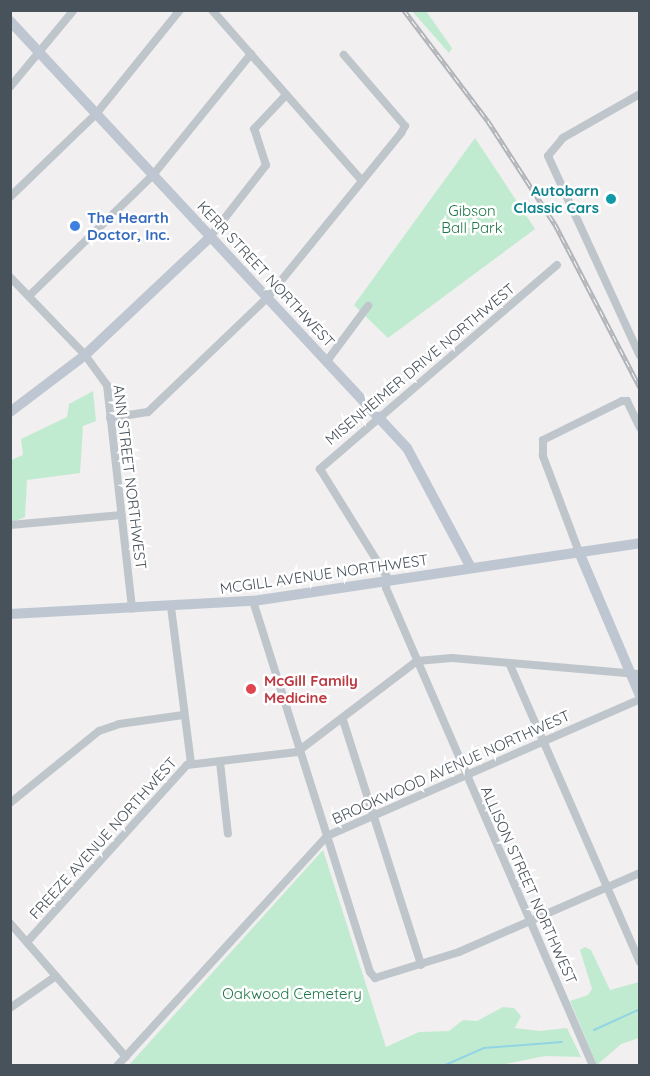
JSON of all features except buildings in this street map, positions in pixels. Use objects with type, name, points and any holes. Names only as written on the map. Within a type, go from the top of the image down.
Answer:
[{"type":"street","points":[[10,87],[74,10]]},
{"type":"street","points":[[10,197],[96,114],[180,10]]},
{"type":"street","points":[[212,10],[362,181]]},
{"type":"street","name":"KERR STREET NORTHWEST","points":[[10,21],[379,417],[412,456],[471,568]]},
{"type":"street","points":[[29,296],[153,175],[251,54]]},
{"type":"street","points":[[110,418],[148,412],[267,298],[405,126],[344,55]]},
{"type":"street","points":[[639,94],[563,138],[548,156],[639,356]]},
{"type":"street","points":[[10,412],[85,355],[210,237],[267,165],[254,129],[286,95]]},
{"type":"street","name":"MISENHEIMER DRIVE NORTHWEST","points":[[386,582],[375,555],[320,469],[557,265]]},
{"type":"street","name":"ANN STREET NORTHWEST","points":[[10,277],[85,355],[107,385],[132,609]]},
{"type":"street","points":[[327,361],[368,306]]},
{"type":"street","points":[[639,428],[627,400],[560,430],[543,440],[541,446],[579,552],[634,673],[639,697]]},
{"type":"street","points":[[10,525],[122,515]]},
{"type":"street","name":"MCGILL AVENUE NORTHWEST","points":[[10,614],[253,602],[639,543]]},
{"type":"street","name":"ALLISON STREET NORTHWEST","points":[[386,582],[417,661],[591,1065]]},
{"type":"street","points":[[253,602],[370,972],[375,978],[421,965],[530,921],[639,873]]},
{"type":"street","points":[[171,607],[183,715],[191,763]]},
{"type":"street","points":[[417,661],[452,658],[634,673]]},
{"type":"street","name":"FREEZE AVENUE NORTHWEST","points":[[27,942],[191,763],[285,756],[301,750],[344,720],[417,661]]},
{"type":"street","points":[[510,664],[639,962]]},
{"type":"street","name":"BROOKWOOD AVENUE NORTHWEST","points":[[117,1065],[327,836],[639,697]]},
{"type":"street","points":[[10,803],[99,731],[119,724],[183,715]]},
{"type":"street","points":[[344,720],[421,965]]},
{"type":"street","points":[[220,762],[228,834]]},
{"type":"street","points":[[10,923],[126,1057]]},
{"type":"street","points":[[10,1008],[56,976]]},
{"type":"green space","points":[[412,11],[426,11],[452,48],[449,53]]},
{"type":"green space","name":"Gibson Ball Park","points":[[475,138],[535,229],[388,338],[354,305]]},
{"type":"green space","points":[[93,391],[96,421],[83,426],[80,473],[27,480],[25,517],[11,523],[11,460],[23,455],[21,439],[67,417],[69,404]]},
{"type":"green space","name":"Oakwood Cemetery","points":[[323,850],[386,1047],[419,1032],[449,1031],[463,1020],[477,1021],[503,1007],[514,1008],[521,1016],[515,1028],[539,1031],[567,1028],[581,1057],[545,1056],[495,1066],[129,1065]]},
{"type":"green space","points":[[585,947],[591,950],[610,990],[639,982],[639,1038],[621,1044],[597,1065],[570,1001],[588,995],[592,989],[580,950]]},
{"type":"waterway","points":[[594,1030],[640,1009]]},
{"type":"waterway","points":[[443,1066],[484,1048],[562,1042]]},
{"type":"railway","points":[[404,10],[488,121],[555,224],[640,387]]},
{"type":"place","name":"Autobarn Classic Cars","points":[[611,199]]},
{"type":"place","name":"The Hearth Doctor, Inc.","points":[[75,226]]},
{"type":"place","name":"McGill Family Medicine","points":[[251,689]]}]
